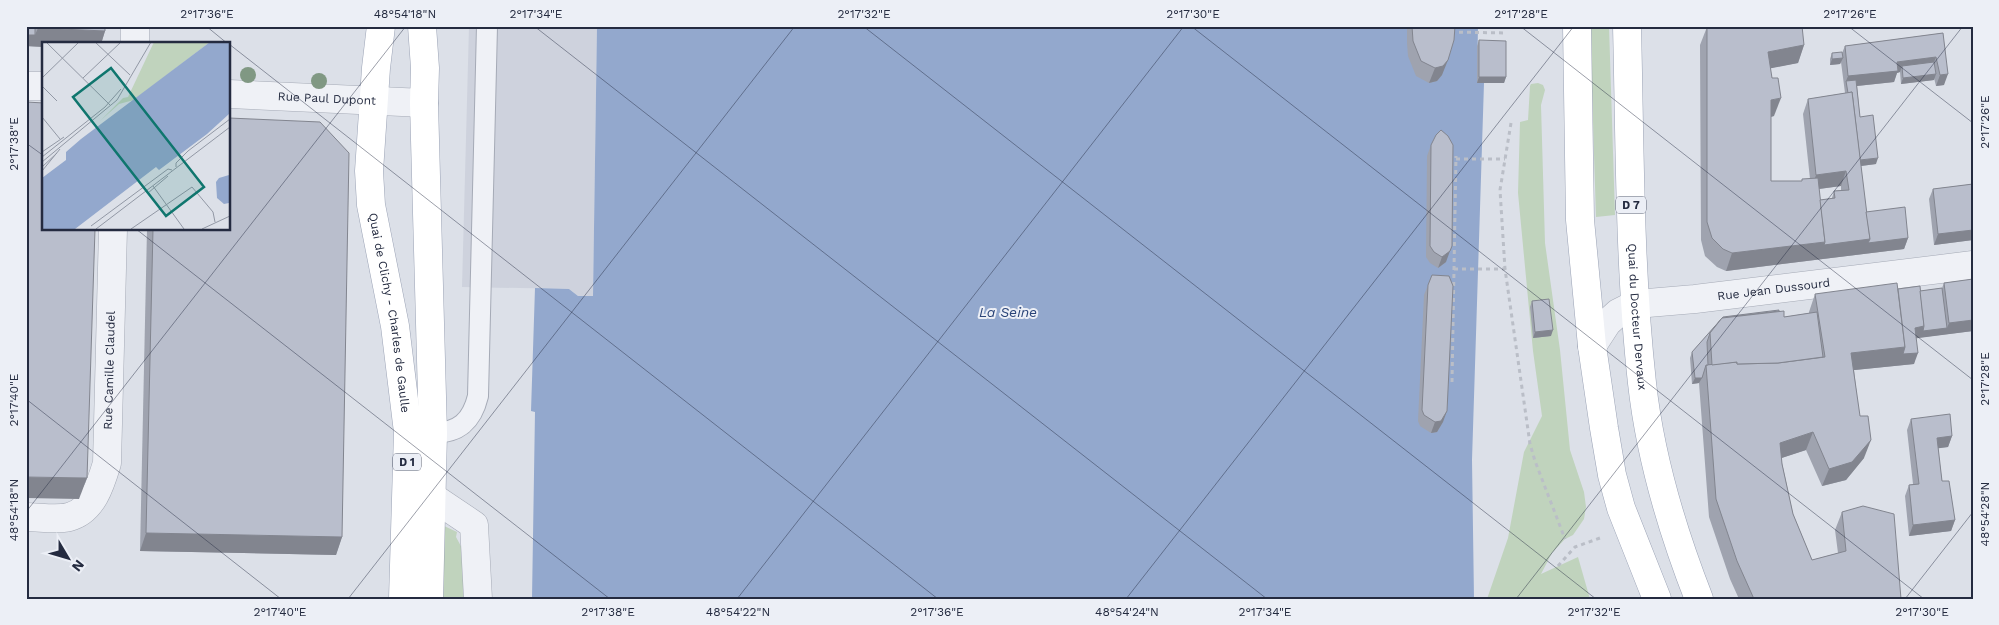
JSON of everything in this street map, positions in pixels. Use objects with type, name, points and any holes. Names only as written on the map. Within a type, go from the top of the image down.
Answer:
[{"type":"main road","name":"Quai de Clichy - Charles de Gaulle","points":[[381,26],[369,171],[371,205],[395,326],[408,432],[403,599]]},
{"type":"main road","name":"D 1","points":[[422,26],[425,68],[424,103],[433,433],[429,599]]},
{"type":"main road","points":[[1577,26],[1580,220],[1592,346],[1612,475],[1624,515],[1657,599]]},
{"type":"main road","name":"Quai du Docteur Dervaux","points":[[1627,26],[1632,245],[1642,383],[1650,434],[1676,531],[1699,599]]},
{"type":"street","points":[[135,26],[135,42]]},
{"type":"street","points":[[26,86],[42,86]]},
{"type":"street","name":"Rue Paul Dupont","points":[[230,94],[424,103]]},
{"type":"street","name":"Rue Camille Claudel","points":[[26,517],[67,517],[78,514],[87,506],[101,484],[107,463],[113,230]]},
{"type":"street","name":"Rue Jean Dussourd","points":[[1592,346],[1607,323],[1618,313],[1636,304],[1705,298],[1973,265]]},
{"type":"street","points":[[432,496],[474,525],[478,599]]},
{"type":"lane","points":[[433,433],[446,433],[465,423],[474,411],[478,396],[486,26]]},
{"type":"path","points":[[1449,32],[1506,33]]},
{"type":"path","points":[[1511,123],[1500,190],[1505,269],[1530,444],[1535,462],[1565,539]]},
{"type":"path","points":[[1452,382],[1456,157],[1505,159]]},
{"type":"path","points":[[1454,269],[1505,269]]},
{"type":"path","points":[[1558,566],[1575,547]]},
{"type":"shaded area","points":[[469,26],[597,26],[593,296],[578,296],[569,289],[462,287]]},
{"type":"green space","points":[[1590,26],[1609,26],[1615,215],[1596,217]]},
{"type":"green space","points":[[1538,83],[1543,85],[1545,90],[1541,105],[1545,243],[1560,350],[1570,450],[1584,492],[1586,507],[1584,519],[1573,535],[1565,539],[1552,553],[1541,574],[1578,557],[1590,599],[1487,599],[1508,538],[1524,452],[1542,416],[1533,351],[1518,193],[1520,122],[1528,120],[1530,86],[1531,84]]},
{"type":"green space","points":[[442,525],[457,532],[456,537],[463,550],[467,599],[439,599]]},
{"type":"water","name":"La Seine","points":[[597,26],[1478,26],[1477,82],[1484,83],[1472,460],[1474,599],[532,599],[535,412],[531,411],[535,288],[569,289],[578,296],[593,296]]},
{"type":"building","points":[[26,26],[35,26],[35,35],[26,35]]},
{"type":"building","points":[[38,26],[105,26],[105,31],[38,28]]},
{"type":"building","points":[[1412,26],[1455,26],[1454,40],[1448,60],[1443,66],[1435,68],[1421,61],[1413,41]]},
{"type":"building","points":[[1802,26],[1804,45],[1768,52],[1772,78],[1778,78],[1781,98],[1771,100],[1771,181],[1802,181],[1802,179],[1818,178],[1825,242],[1732,253],[1723,249],[1712,238],[1707,222],[1707,27]]},
{"type":"building","points":[[1943,33],[1948,74],[1940,75],[1936,57],[1897,62],[1898,71],[1848,76],[1845,46]]},
{"type":"building","points":[[1479,40],[1506,41],[1506,77],[1479,77]]},
{"type":"building","points":[[1842,52],[1843,58],[1832,59],[1832,53]]},
{"type":"building","points":[[1934,62],[1936,74],[1903,78],[1902,66]]},
{"type":"building","points":[[1856,80],[1860,117],[1873,115],[1878,158],[1860,160],[1852,92],[1848,93],[1846,81]]},
{"type":"building","points":[[1852,92],[1870,239],[1824,245],[1820,200],[1835,198],[1834,191],[1849,190],[1846,171],[1816,175],[1808,99]]},
{"type":"building","points":[[26,102],[42,103],[42,230],[95,230],[87,478],[26,477]]},
{"type":"building","points":[[230,118],[320,122],[349,153],[342,537],[146,533],[153,230],[230,230]]},
{"type":"building","points":[[1441,130],[1448,136],[1453,145],[1452,246],[1450,251],[1442,257],[1434,252],[1430,246],[1431,145]]},
{"type":"building","points":[[1973,184],[1973,230],[1938,234],[1933,189]]},
{"type":"building","points":[[1905,207],[1908,238],[1868,243],[1870,239],[1866,212]]},
{"type":"building","points":[[1432,275],[1449,276],[1453,286],[1447,411],[1441,421],[1435,422],[1424,415],[1422,410],[1428,285]]},
{"type":"building","points":[[1973,279],[1973,320],[1949,323],[1944,283]]},
{"type":"building","points":[[1897,283],[1905,347],[1851,353],[1860,416],[1868,416],[1871,440],[1852,462],[1829,469],[1813,432],[1780,443],[1782,464],[1793,514],[1812,560],[1846,551],[1842,512],[1863,506],[1894,514],[1901,599],[1754,599],[1737,561],[1716,499],[1706,365],[1737,362],[1737,364],[1778,363],[1825,357],[1815,294]]},
{"type":"building","points":[[1920,286],[1924,326],[1915,328],[1918,353],[1903,354],[1905,347],[1898,289]]},
{"type":"building","points":[[1942,288],[1947,328],[1923,331],[1920,291]]},
{"type":"building","points":[[1549,299],[1553,330],[1535,332],[1532,301]]},
{"type":"building","points":[[1779,310],[1779,311],[1723,317]]},
{"type":"building","points":[[1784,311],[1784,317],[1817,312],[1823,357],[1778,363],[1737,364],[1737,362],[1712,365],[1710,333],[1722,318]]},
{"type":"building","points":[[1721,319],[1710,333],[1707,342],[1708,365],[1706,365],[1702,378],[1695,378],[1692,352]]},
{"type":"building","points":[[1950,414],[1952,436],[1937,438],[1942,481],[1949,481],[1955,520],[1913,525],[1909,485],[1919,484],[1911,419]]}]
